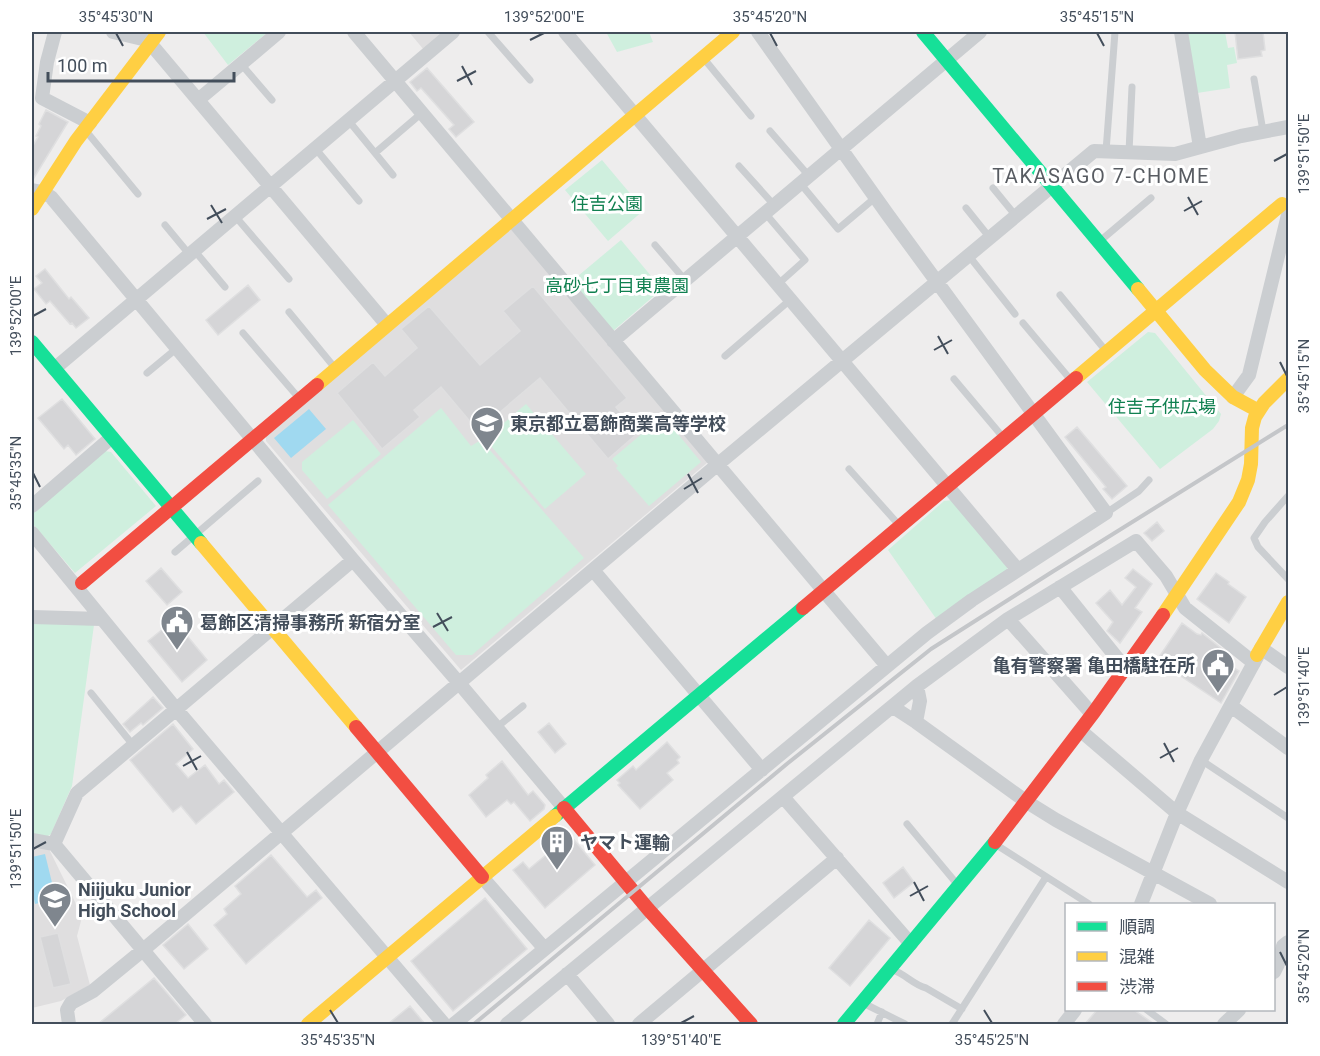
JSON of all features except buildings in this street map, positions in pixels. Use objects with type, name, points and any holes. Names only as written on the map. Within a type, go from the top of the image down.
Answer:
[{"type":"street","points":[[55,32],[47,63],[42,98],[88,126]]},
{"type":"street","points":[[116,32],[153,39],[198,100],[387,325]]},
{"type":"street","points":[[198,100],[279,32]]},
{"type":"street","points":[[354,32],[887,666]]},
{"type":"street","points":[[54,369],[135,298],[453,32]]},
{"type":"street","points":[[565,32],[1018,570]]},
{"type":"street","points":[[79,586],[148,533],[171,507],[733,32]]},
{"type":"street","points":[[454,1024],[927,633],[1106,513],[758,32]]},
{"type":"street","points":[[923,32],[1205,370],[1233,397],[1257,410]]},
{"type":"street","points":[[613,341],[980,32]]},
{"type":"street","points":[[1181,32],[1200,147]]},
{"type":"street","points":[[32,209],[37,191],[153,39]]},
{"type":"street","points":[[69,1024],[67,1010],[71,1003],[93,991],[717,465],[1094,151],[1175,154],[1263,131],[1288,127]]},
{"type":"street","points":[[37,191],[51,197],[176,349],[253,437],[353,560],[625,882],[751,1024]]},
{"type":"street","points":[[308,1024],[1155,310],[1286,206]]},
{"type":"street","points":[[1233,397],[1249,375],[1286,206]]},
{"type":"street","points":[[32,342],[544,948]]},
{"type":"street","points":[[844,1024],[1027,802],[1081,731],[1177,596],[1243,495],[1250,471],[1253,420],[1257,410],[1288,379]]},
{"type":"street","points":[[32,506],[112,437]]},
{"type":"street","points":[[32,533],[79,586],[102,619],[176,709],[444,1024]]},
{"type":"street","points":[[507,1024],[784,798],[917,686],[1008,619],[1136,541],[1166,576],[1185,608],[1258,655],[1288,667]]},
{"type":"street","points":[[54,844],[76,793],[353,560]]},
{"type":"street","points":[[593,570],[762,770]]},
{"type":"street","points":[[1060,587],[1125,668]]},
{"type":"street","points":[[1141,903],[1177,813],[1202,760],[1288,602]]},
{"type":"street","points":[[32,617],[102,619]]},
{"type":"street","points":[[1008,619],[1092,714]]},
{"type":"street","points":[[916,722],[920,701],[917,686]]},
{"type":"street","points":[[1231,706],[1288,748]]},
{"type":"street","points":[[892,707],[1027,802],[1208,903]]},
{"type":"street","points":[[1081,731],[1177,813],[1288,882]]},
{"type":"street","points":[[784,798],[911,945]]},
{"type":"street","points":[[32,840],[54,844],[206,1024]]},
{"type":"street","points":[[639,1024],[837,858]]},
{"type":"street","points":[[1275,970],[1282,942]]},
{"type":"street","points":[[567,974],[608,1024]]},
{"type":"street","points":[[1064,1024],[1074,1011]]},
{"type":"street","points":[[1224,1024],[1238,1011]]},
{"type":"lane","points":[[488,32],[530,80]]},
{"type":"lane","points":[[1106,151],[1115,32]]},
{"type":"lane","points":[[703,57],[751,116]]},
{"type":"lane","points":[[241,64],[272,100]]},
{"type":"lane","points":[[1254,79],[1263,131]]},
{"type":"lane","points":[[1129,152],[1132,87]]},
{"type":"lane","points":[[375,153],[423,112]]},
{"type":"lane","points":[[348,120],[393,175]]},
{"type":"lane","points":[[88,126],[138,194]]},
{"type":"lane","points":[[770,131],[838,229],[876,197]]},
{"type":"lane","points":[[314,148],[359,201]]},
{"type":"lane","points":[[739,166],[805,260],[777,285]]},
{"type":"lane","points":[[993,188],[1016,216]]},
{"type":"lane","points":[[1099,242],[1151,198]]},
{"type":"lane","points":[[966,208],[990,238]]},
{"type":"lane","points":[[235,216],[289,279]]},
{"type":"lane","points":[[165,225],[225,287]]},
{"type":"lane","points":[[655,245],[685,280]]},
{"type":"lane","points":[[969,256],[1015,314]]},
{"type":"lane","points":[[1060,295],[1107,351]]},
{"type":"lane","points":[[724,356],[790,300]]},
{"type":"lane","points":[[288,312],[336,368]]},
{"type":"lane","points":[[1023,323],[1072,381]]},
{"type":"lane","points":[[243,333],[300,399]]},
{"type":"lane","points":[[147,373],[176,349]]},
{"type":"lane","points":[[954,379],[1004,438]]},
{"type":"lane","points":[[849,469],[899,525]]},
{"type":"lane","points":[[1106,513],[1139,492],[1149,480]]},
{"type":"lane","points":[[175,552],[258,481]]},
{"type":"lane","points":[[1288,496],[1254,538],[1258,547],[1288,579]]},
{"type":"lane","points":[[91,693],[134,745]]},
{"type":"lane","points":[[496,728],[523,705]]},
{"type":"lane","points":[[1202,760],[1288,818]]},
{"type":"lane","points":[[907,824],[959,886]]},
{"type":"lane","points":[[994,843],[1087,903]]},
{"type":"lane","points":[[951,1024],[1046,877]]},
{"type":"lane","points":[[891,969],[962,1009]]},
{"type":"lane","points":[[863,1002],[905,1024]]},
{"type":"lane","points":[[1148,1011],[1166,1024]]},
{"type":"lane","points":[[877,1024],[882,1012]]},
{"type":"shaded area","points":[[409,32],[446,32],[424,50]]},
{"type":"shaded area","name":"東京都立葛飾商業高等学校","points":[[512,228],[708,462],[461,670],[266,441],[266,436]]},
{"type":"shaded area","name":"Niijuku Junior High School","points":[[32,844],[49,849],[75,902],[81,921],[77,936],[90,985],[61,1001],[32,1008]]},
{"type":"green space","points":[[203,32],[268,32],[228,65]]},
{"type":"green space","points":[[606,32],[649,32],[653,42],[617,52]]},
{"type":"green space","points":[[1186,32],[1225,32],[1228,48],[1234,47],[1237,63],[1227,65],[1230,88],[1197,93]]},
{"type":"green space","name":"住吉公園","points":[[602,160],[644,210],[608,241],[565,190]]},
{"type":"green space","name":"高砂七丁目東農園","points":[[621,240],[662,289],[613,331],[572,281]]},
{"type":"green space","name":"住吉子供広場","points":[[1148,332],[1155,333],[1221,414],[1213,429],[1160,469],[1087,382]]},
{"type":"green space","points":[[526,404],[586,474],[545,509],[485,439]]},
{"type":"green space","points":[[441,408],[471,446],[481,440],[584,558],[472,655],[456,655],[328,505]]},
{"type":"green space","points":[[663,416],[701,462],[649,506],[616,468],[618,466],[612,459]]},
{"type":"green space","points":[[353,420],[381,454],[327,499],[302,470],[302,462]]},
{"type":"green space","points":[[105,451],[111,452],[156,506],[75,573],[32,523],[32,510]]},
{"type":"green space","points":[[953,500],[1008,566],[1007,570],[937,620],[888,550],[944,501]]},
{"type":"green space","points":[[32,623],[94,625],[72,786],[51,834],[45,838],[32,836]]},
{"type":"water","points":[[309,409],[326,429],[291,458],[274,438]]},
{"type":"water","points":[[45,854],[56,899],[35,904],[32,889],[32,857]]},
{"type":"railway","points":[[474,1024],[788,763],[931,649],[1288,425]]},
{"type":"traffic: fast","points":[[923,32],[1138,289]]},
{"type":"traffic: fast","points":[[32,342],[201,543]]},
{"type":"traffic: fast","points":[[555,816],[803,608]]},
{"type":"traffic: fast","points":[[844,1024],[995,842]]},
{"type":"traffic: slow","points":[[32,209],[76,141],[159,32]]},
{"type":"traffic: slow","points":[[317,385],[733,32]]},
{"type":"traffic: slow","points":[[1076,378],[1282,204]]},
{"type":"traffic: slow","points":[[1138,289],[1205,370],[1233,397],[1257,410]]},
{"type":"traffic: slow","points":[[1163,615],[1239,502],[1248,480],[1255,417],[1264,403],[1288,379]]},
{"type":"traffic: slow","points":[[201,543],[356,727]]},
{"type":"traffic: slow","points":[[1257,655],[1288,602]]},
{"type":"traffic: slow","points":[[308,1024],[555,816]]},
{"type":"traffic: jam","points":[[803,608],[1076,378]]},
{"type":"traffic: jam","points":[[82,583],[317,385]]},
{"type":"traffic: jam","points":[[995,842],[1094,712],[1163,615]]},
{"type":"traffic: jam","points":[[356,727],[482,877]]},
{"type":"traffic: jam","points":[[564,808],[648,909],[751,1024]]},
{"type":"place","name":"東京都立葛飾商業高等学校","points":[[487,452]]},
{"type":"place","name":"葛飾区清掃事務所 新宿分室","points":[[177,651]]},
{"type":"place","name":"亀有警察署 亀田橋駐在所","points":[[1218,694]]},
{"type":"place","name":"ヤマト運輸","points":[[557,871]]},
{"type":"place","name":"Niijuku Junior High School","points":[[55,928]]},
{"type":"district","name":"TAKASAGO 7-CHOME","points":[[1101,176]]}]
